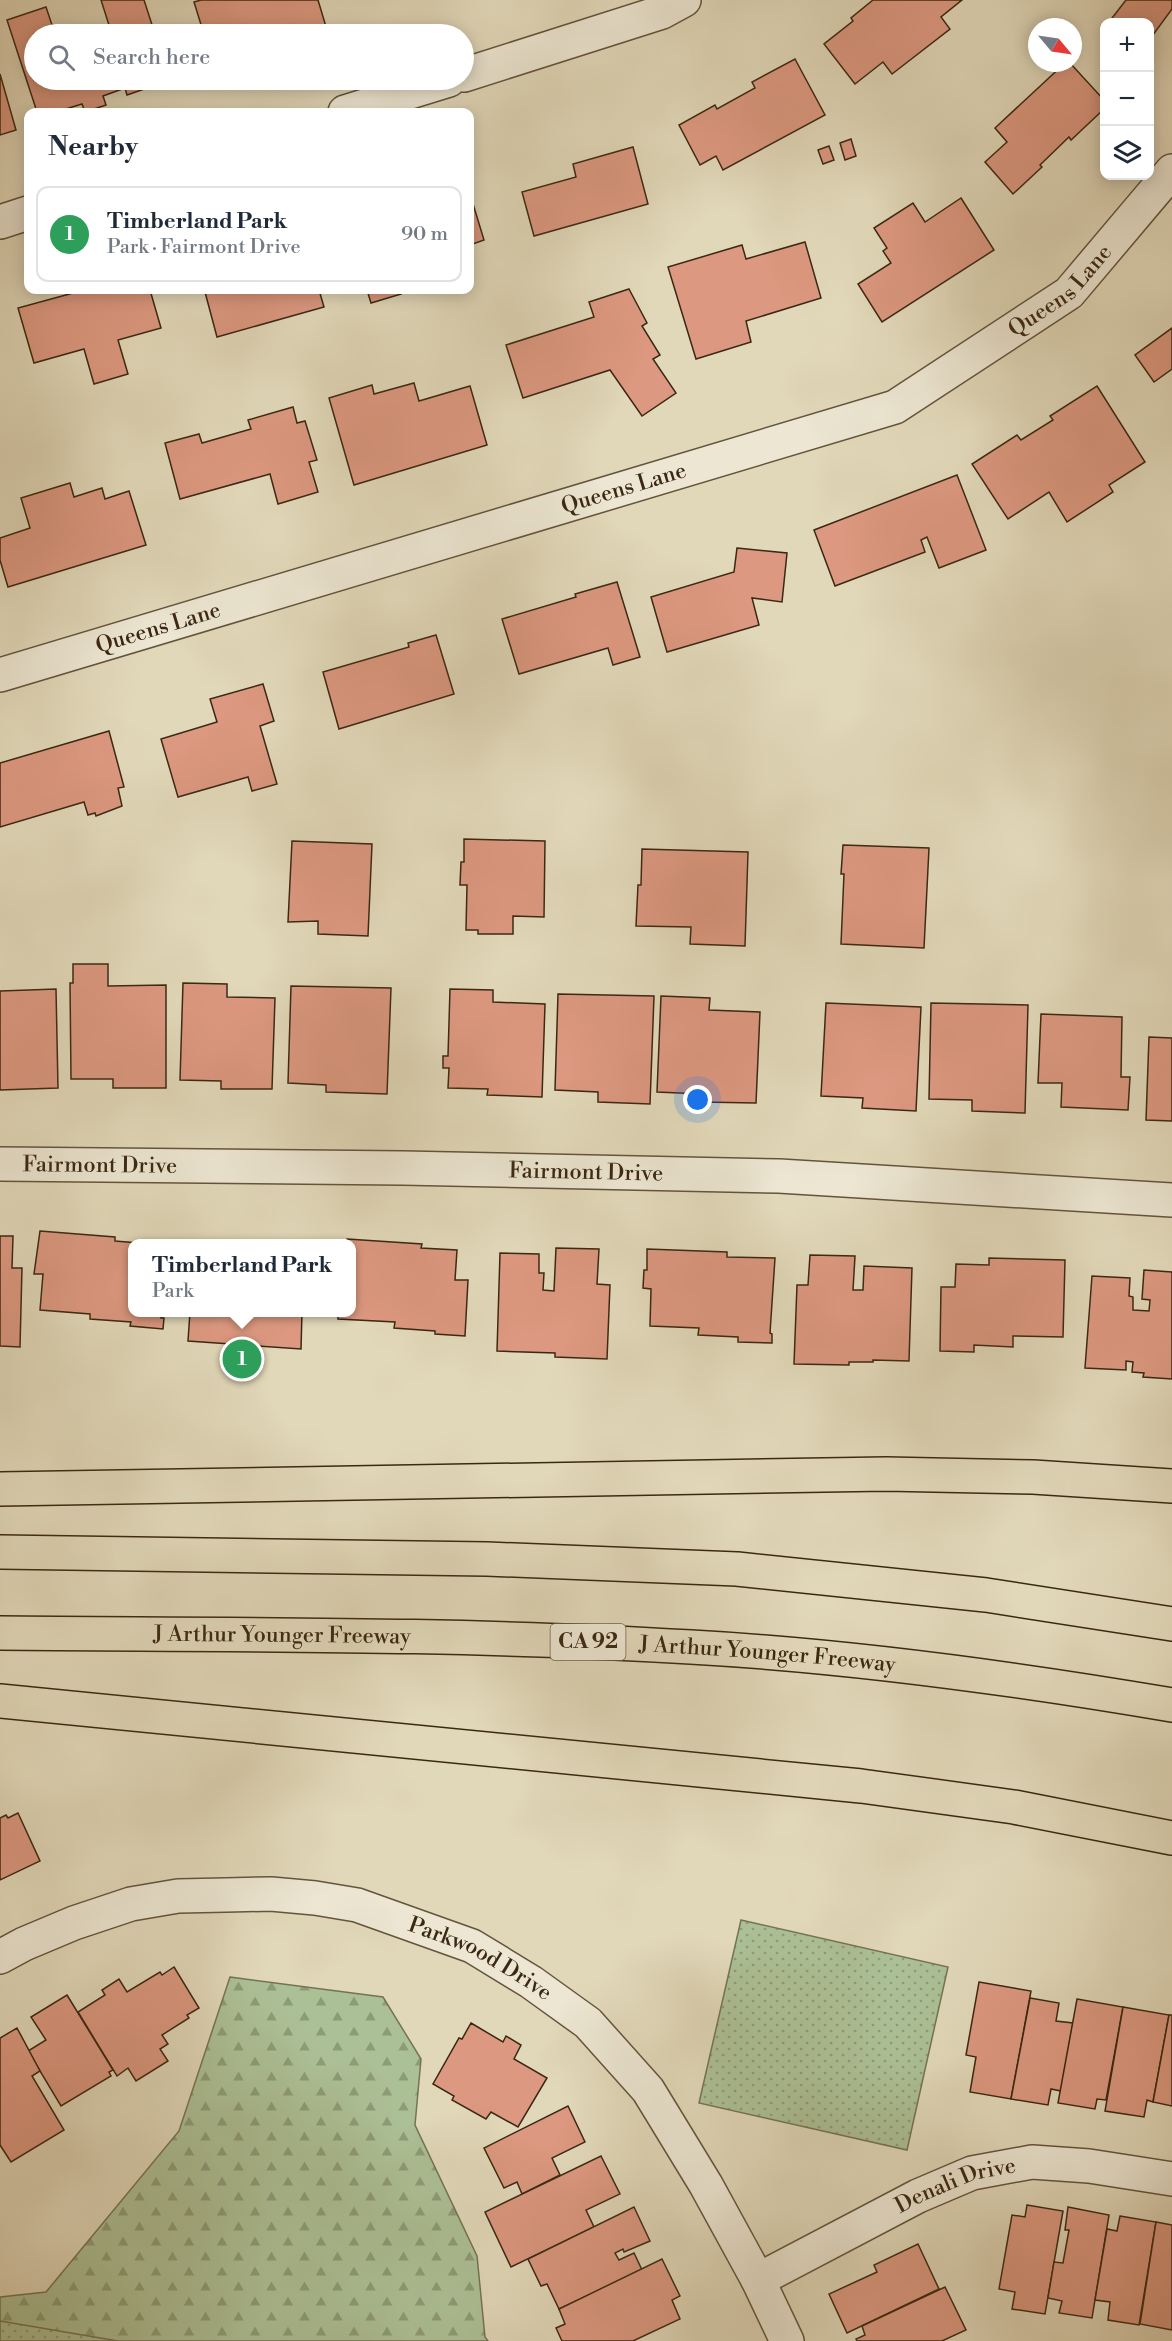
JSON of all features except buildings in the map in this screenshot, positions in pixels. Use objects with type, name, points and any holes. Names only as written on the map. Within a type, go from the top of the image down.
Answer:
[{"type":"highway","points":[[0,1489],[886,1474],[1033,1477],[1172,1486]]},
{"type":"highway","points":[[0,1552],[511,1559],[737,1569],[986,1595],[1172,1624]]},
{"type":"highway","name":"J Arthur Younger Freeway","points":[[0,1633],[445,1638],[693,1647],[939,1670],[1172,1705]]},
{"type":"highway","points":[[0,1701],[861,1786],[1014,1807],[1172,1838]]},
{"type":"street","points":[[474,72],[667,4]]},
{"type":"street","points":[[358,108],[416,90]]},
{"type":"street","name":"Queens Lane","points":[[0,675],[895,407],[1069,293],[1172,171]]},
{"type":"street","points":[[0,222],[24,214]]},
{"type":"street","name":"Fairmont Drive","points":[[0,1164],[404,1168],[779,1176],[1172,1200]]},
{"type":"street","name":"Parkwood Drive","points":[[0,1957],[74,1923],[131,1904],[178,1896],[271,1894],[357,1905],[472,1946],[531,1982],[588,2024],[648,2090],[706,2185],[758,2280],[788,2341]]},
{"type":"street","name":"Denali Drive","points":[[758,2280],[918,2196],[972,2173],[1032,2162],[1089,2166],[1172,2179]]},
{"type":"green space","points":[[741,1920],[948,1967],[907,2150],[699,2103]]},
{"type":"green space","points":[[230,1977],[383,1997],[421,2059],[415,2125],[477,2256],[485,2337],[488,2341],[0,2341],[0,2297],[46,2292],[179,2131]]},
{"type":"green space","points":[[0,2321],[118,2341],[0,2341]]},
{"type":"place","name":"Timberland Park","points":[[242,1359]]}]
